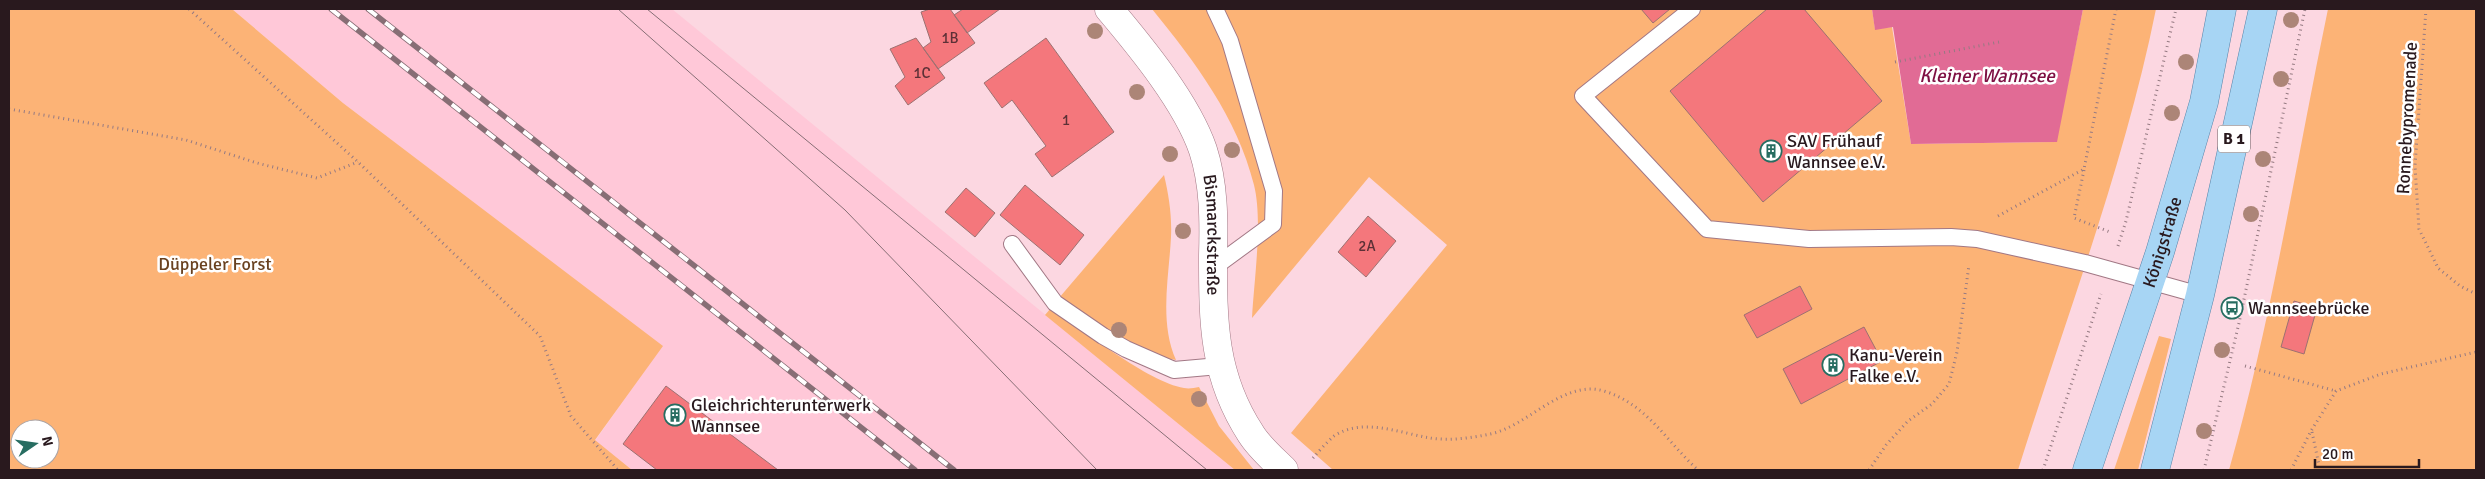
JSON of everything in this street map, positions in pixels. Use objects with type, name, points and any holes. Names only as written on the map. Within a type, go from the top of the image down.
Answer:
[{"type":"main road","name":"Königstraße","points":[[2087,470],[2151,282],[2204,102],[2222,9]]},
{"type":"main road","name":"B 1","points":[[2155,470],[2200,295],[2263,9]]},
{"type":"street","name":"Bismarckstraße","points":[[1109,9],[1185,112],[1203,151],[1212,194],[1213,317],[1219,366],[1231,398],[1251,435],[1284,470]]},
{"type":"lane","points":[[1213,268],[1273,224],[1274,191],[1230,41],[1215,9]]},
{"type":"lane","points":[[1692,9],[1583,96],[1707,229],[1809,239],[1952,237],[1977,239],[2085,263],[2200,295]]},
{"type":"lane","points":[[1012,244],[1055,303],[1103,336],[1126,349],[1174,370],[1219,366]]},
{"type":"path","points":[[189,9],[358,162],[540,336],[571,416],[618,470]]},
{"type":"path","points":[[2154,106],[2176,9]]},
{"type":"path","points":[[2204,470],[2239,323],[2305,9]]},
{"type":"path","name":"Ronnebypromenade","points":[[2426,9],[2415,166],[2419,229],[2438,268],[2460,286],[2476,294]]},
{"type":"path","points":[[1894,62],[1998,42]]},
{"type":"path","points":[[9,109],[186,140],[256,163],[317,178],[358,162]]},
{"type":"path","points":[[2084,169],[2074,218],[2110,232]]},
{"type":"path","points":[[2245,366],[2336,391],[2381,374],[2476,352]]},
{"type":"path","points":[[1311,461],[1335,436],[1356,428],[1378,427],[1432,438],[1461,439],[1493,434],[1563,395],[1602,390],[1624,399],[1641,409],[1698,470]]},
{"type":"path","points":[[2291,470],[2311,431],[2336,391]]},
{"type":"path","points":[[2311,431],[2320,470]]},
{"type":"shaded area","points":[[232,9],[672,9],[1235,470],[632,470],[595,441],[662,346],[343,103]]},
{"type":"green space","name":"Düppeler Forst","points":[[9,9],[232,9],[343,103],[663,346],[595,440],[632,470],[9,470]]},
{"type":"green space","points":[[1152,9],[1872,9],[1875,29],[1892,27],[1911,144],[2056,142],[2083,9],[2156,9],[2143,68],[2111,184],[2018,470],[1333,470],[1291,433],[1447,245],[1369,177],[1252,318],[1258,216],[1254,185],[1246,160],[1226,113],[1213,91],[1184,49]]},
{"type":"green space","points":[[2328,9],[2476,9],[2476,470],[2229,470],[2271,298]]},
{"type":"green space","points":[[1164,175],[1170,206],[1171,229],[1166,315],[1171,345],[1176,360],[1145,351],[1130,344],[1059,298]]},
{"type":"green space","points":[[1051,308],[1116,354],[1153,376],[1169,384],[1184,388],[1199,387],[1219,426],[1254,470],[1235,470],[1045,315]]},
{"type":"green space","points":[[2159,336],[2171,339],[2138,470],[2114,470]]},
{"type":"water","name":"Kleiner Wannsee","points":[[1872,9],[2083,9],[2057,142],[1911,144],[1893,27],[1875,30]]},
{"type":"building","points":[[930,9],[950,9],[975,43],[938,69],[923,48],[931,42],[921,12]]},
{"type":"building","points":[[963,9],[1000,9],[967,33],[954,15]]},
{"type":"building","points":[[1641,9],[1670,9],[1653,23]]},
{"type":"building","name":"SAV Frühauf Wannsee e.V.","points":[[1767,9],[1804,9],[1882,101],[1763,202],[1670,91]]},
{"type":"building","points":[[916,38],[945,78],[908,105],[895,86],[905,77],[890,49]]},
{"type":"building","points":[[1046,38],[1114,132],[1052,177],[1035,154],[1046,146],[1012,100],[1002,108],[984,83]]},
{"type":"building","points":[[1025,185],[1084,235],[1060,265],[1000,215]]},
{"type":"building","points":[[966,188],[995,213],[975,237],[945,212]]},
{"type":"building","points":[[1368,216],[1396,241],[1366,277],[1338,252]]},
{"type":"building","points":[[1800,286],[1812,309],[1757,338],[1744,315]]},
{"type":"building","points":[[2294,301],[2317,308],[2304,354],[2281,347]]},
{"type":"building","name":"Kanu-Verein Falke e.V.","points":[[1864,327],[1882,361],[1801,404],[1783,369]]},
{"type":"building","name":"Gleichrichterunterwerk Wannsee","points":[[666,386],[778,470],[657,470],[623,444]]},
{"type":"tram line","points":[[618,9],[845,210],[1097,470]]},
{"type":"tram line","points":[[647,9],[1207,470]]},
{"type":"railway","points":[[331,9],[915,470]]},
{"type":"railway","points":[[368,9],[954,470]]},
{"type":"place","name":"SAV Frühauf Wannsee e.V.","points":[[1771,151]]},
{"type":"place","name":"Wannseebrücke","points":[[2232,308]]},
{"type":"place","name":"Kanu-Verein Falke e.V.","points":[[1833,365]]},
{"type":"place","name":"Gleichrichterunterwerk Wannsee","points":[[675,415]]}]
